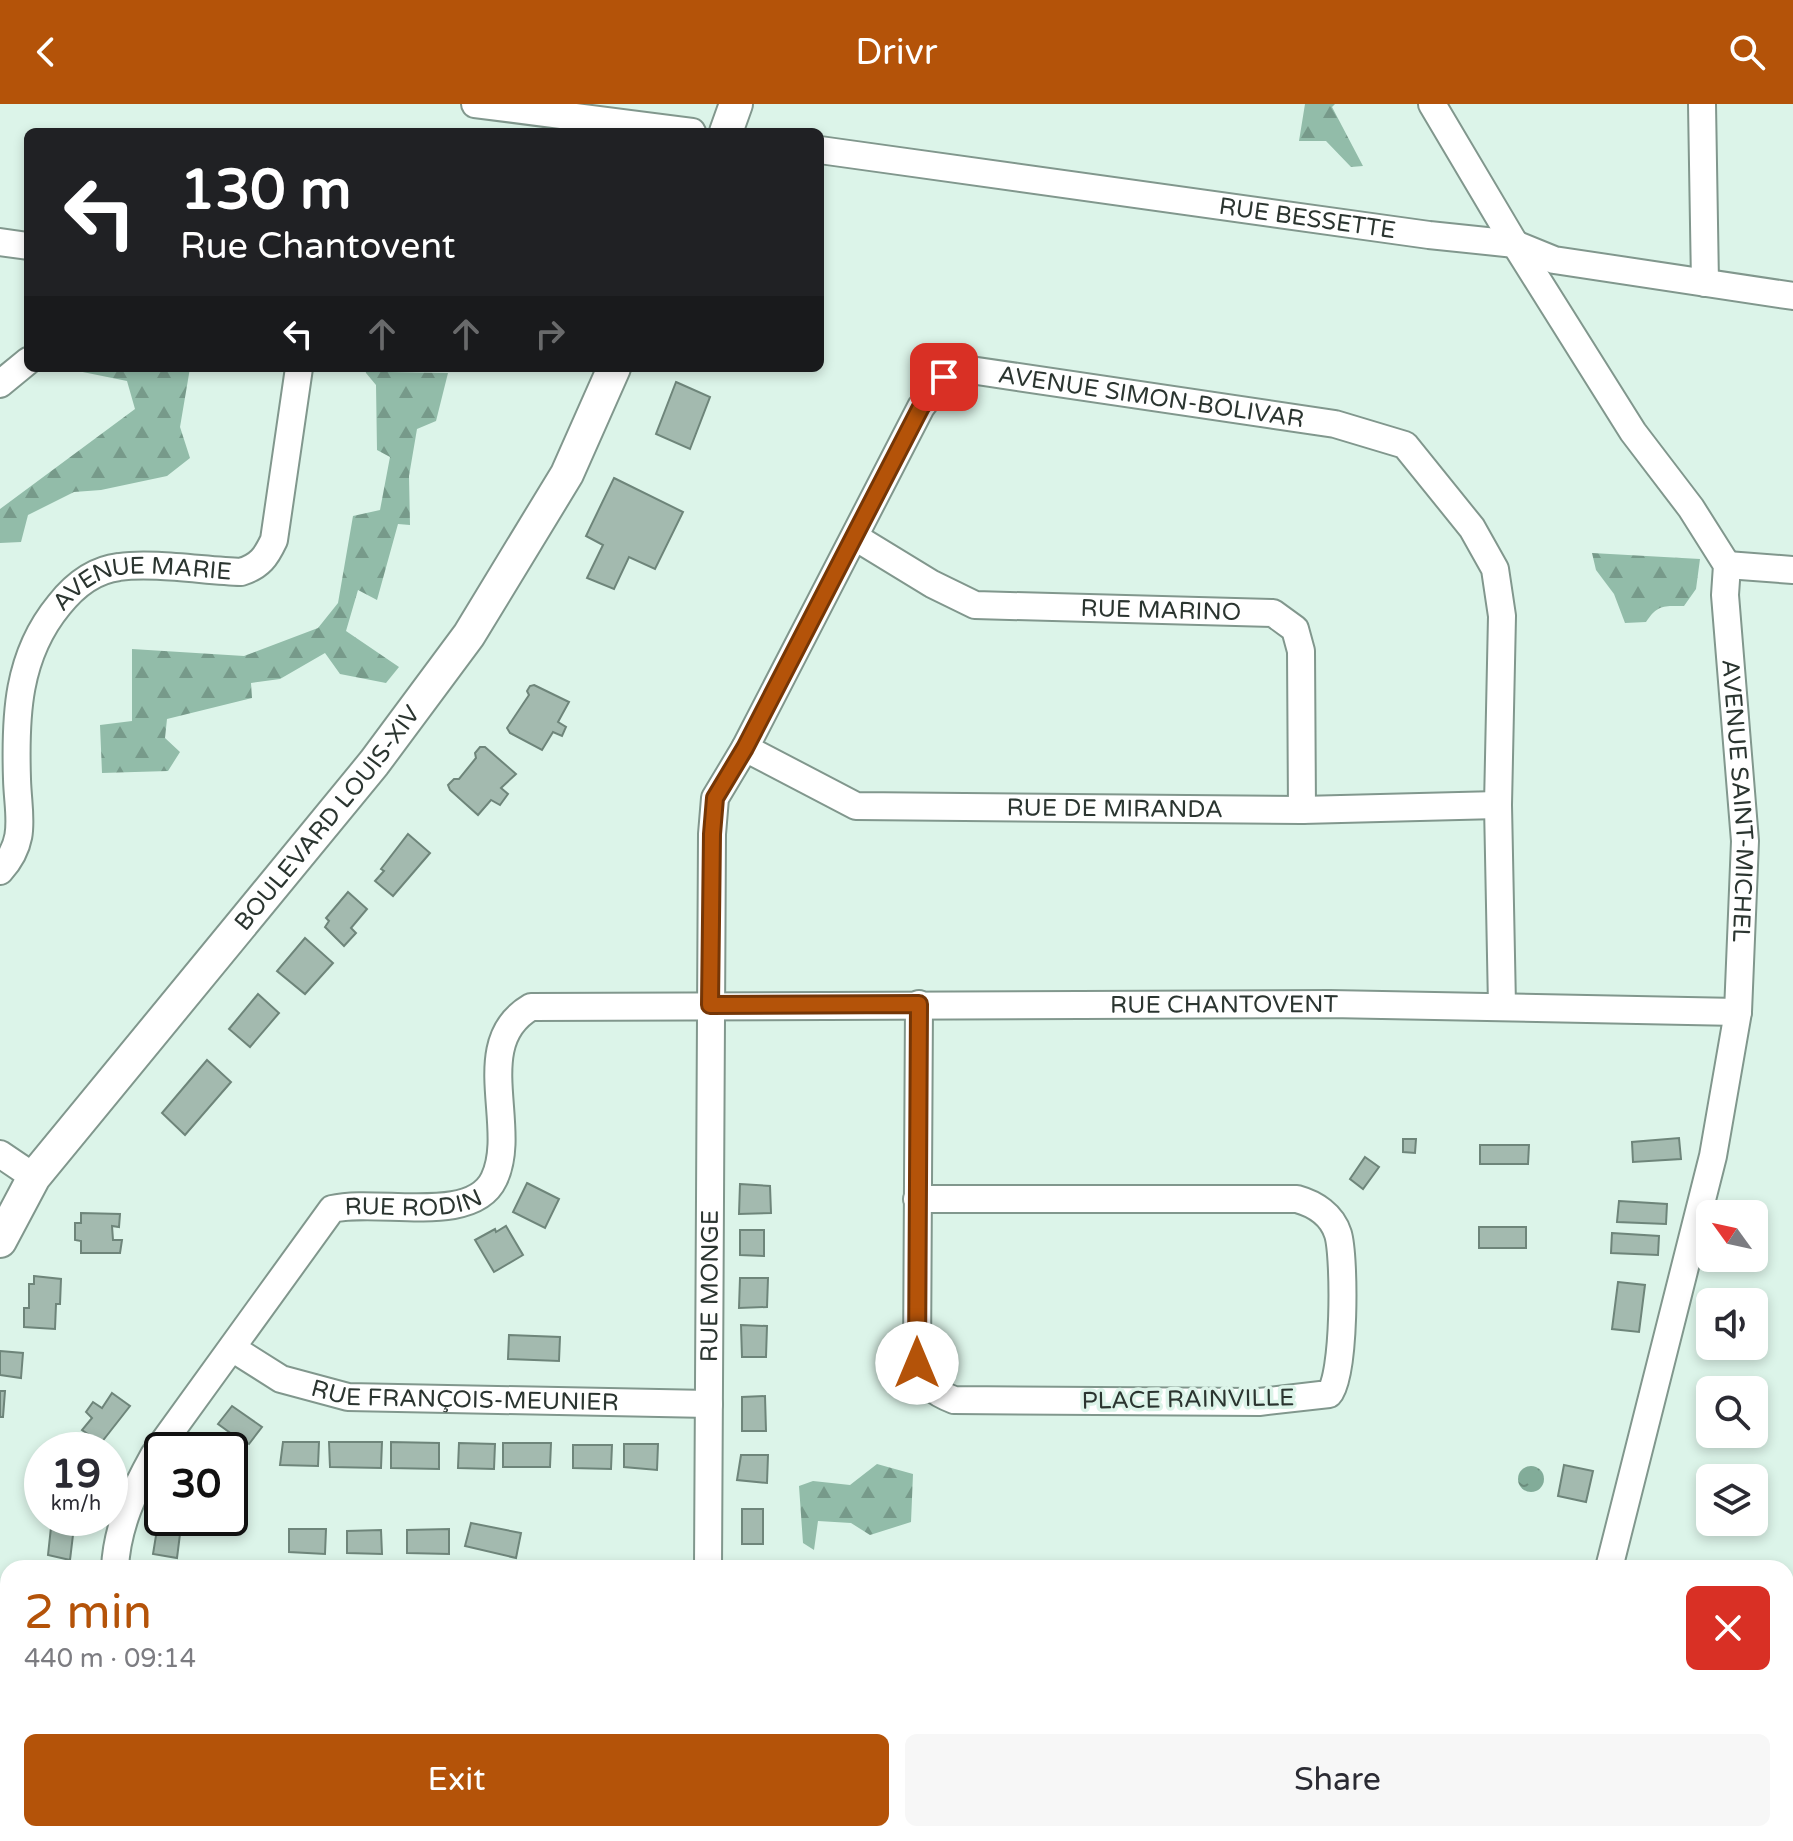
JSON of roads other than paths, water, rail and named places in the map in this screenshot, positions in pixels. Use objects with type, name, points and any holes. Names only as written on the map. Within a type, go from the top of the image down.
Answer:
[{"type":"main road","points":[[727,128],[736,104]]},
{"type":"main road","name":"BOULEVARD LOUIS-XIV","points":[[0,1241],[34,1177],[374,763],[469,635],[567,474],[612,372]]},
{"type":"street","points":[[1432,104],[1633,432],[1691,508],[1727,565],[1793,570]]},
{"type":"street","points":[[1702,104],[1705,283]]},
{"type":"street","points":[[485,105],[661,128]]},
{"type":"street","name":"RUE BESSETTE","points":[[824,151],[1429,235],[1515,244],[1554,260],[1793,296]]},
{"type":"street","points":[[0,242],[24,245]]},
{"type":"street","points":[[0,384],[24,364]]},
{"type":"street","name":"AVENUE SIMON-BOLIVAR","points":[[710,1005],[715,798],[745,748],[921,407],[944,377],[957,368],[1335,424],[1405,445],[1472,528],[1495,569],[1502,616],[1498,805],[1502,1006]]},
{"type":"street","name":"AVENUE MARIE","points":[[0,871],[18,841],[21,820],[8,782],[22,677],[32,645],[70,591],[90,576],[118,567],[241,572],[256,567],[266,557],[274,540],[298,372]]},
{"type":"street","name":"RUE MARINO","points":[[855,537],[932,584],[975,605],[1273,613],[1295,629],[1301,651],[1302,810]]},
{"type":"street","name":"AVENUE SAINT-MICHEL","points":[[1611,1560],[1713,1156],[1738,1012],[1745,841],[1725,595],[1727,565]]},
{"type":"street","name":"RUE DE MIRANDA","points":[[745,748],[856,806],[1302,810],[1498,805]]},
{"type":"street","name":"PLACE RAINVILLE","points":[[917,1199],[1297,1199],[1309,1202],[1327,1215],[1338,1233],[1342,1259],[1340,1365],[1335,1388],[1329,1394],[1259,1402],[954,1400],[939,1394],[922,1378],[917,1363],[917,1199],[919,1004]]},
{"type":"street","name":"RUE CHANTOVENT","points":[[710,1005],[1330,1004],[1738,1012]]},
{"type":"street","name":"RUE RODIN","points":[[116,1560],[131,1497],[154,1455],[332,1209],[365,1204],[453,1208],[484,1195],[495,1179],[500,1161],[499,1051],[516,1016],[531,1007],[548,1005],[710,1005]]},
{"type":"street","name":"RUE MONGE","points":[[708,1560],[710,1005]]},
{"type":"street","points":[[0,1154],[34,1177]]},
{"type":"street","name":"RUE FRANÇOIS-MEUNIER","points":[[232,1348],[281,1379],[348,1397],[709,1404]]},
{"type":"water","points":[[1531,1466],[1540,1470],[1544,1479],[1540,1488],[1531,1492],[1522,1488],[1518,1479],[1522,1470]]}]
